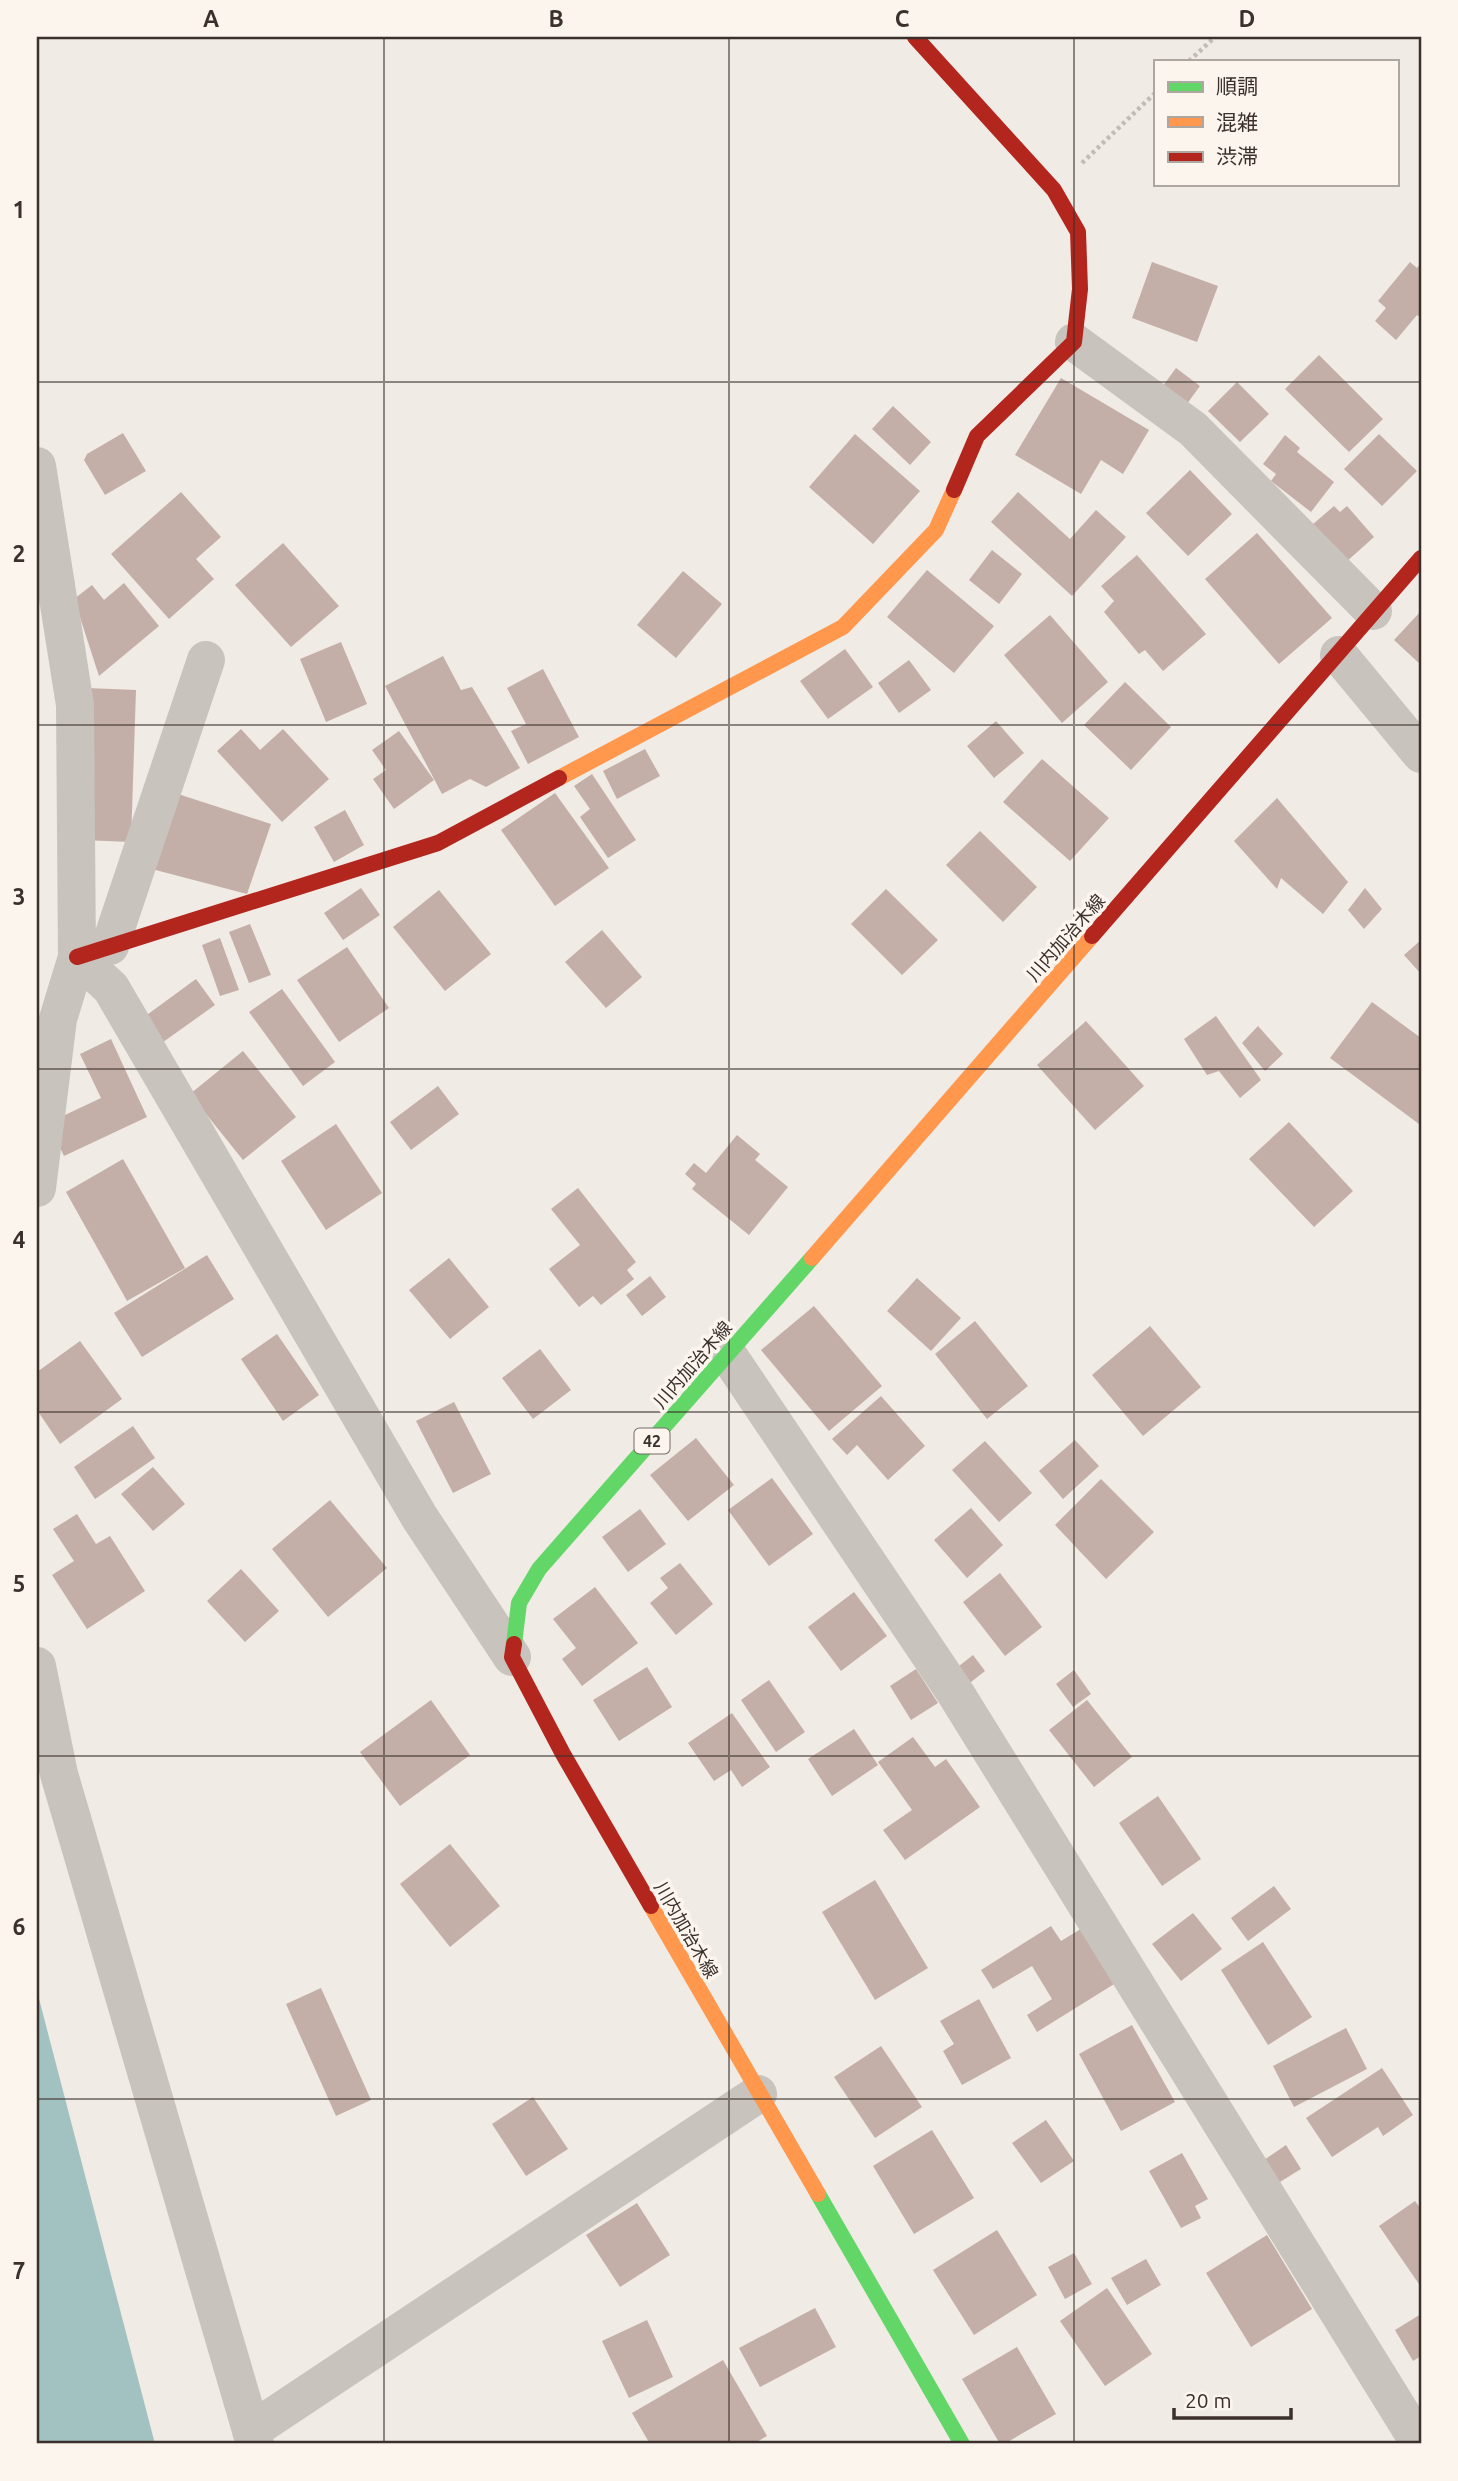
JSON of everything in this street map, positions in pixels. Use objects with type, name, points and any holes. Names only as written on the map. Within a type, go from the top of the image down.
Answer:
[{"type":"main road","points":[[93,951],[438,843],[843,626],[936,530],[977,436],[1074,342],[1080,289],[1078,232],[1054,190],[915,37]]},
{"type":"main road","name":"川内加治木線","points":[[962,2444],[563,1754],[512,1657],[519,1603],[539,1569],[1421,558]]},
{"type":"street","points":[[1074,342],[1193,429],[1373,611]]},
{"type":"street","points":[[37,466],[75,705],[93,951],[111,988],[420,1518],[512,1657]]},
{"type":"street","points":[[1339,655],[1421,754]]},
{"type":"street","points":[[37,1188],[58,1019],[93,951],[205,660]]},
{"type":"street","points":[[728,1355],[956,1694],[1420,2444]]},
{"type":"street","points":[[37,1666],[59,1774],[253,2437],[758,2094]]},
{"type":"path","points":[[1190,60],[1215,37]]},
{"type":"path","points":[[1054,190],[1154,94]]},
{"type":"water","points":[[37,1991],[155,2444],[37,2444]]},
{"type":"building","points":[[1152,262],[1218,286],[1197,342],[1132,318]]},
{"type":"building","points":[[1410,262],[1417,268],[1421,263],[1421,318],[1417,315],[1396,340],[1375,321],[1386,308],[1378,301]]},
{"type":"building","points":[[1319,355],[1383,419],[1349,452],[1285,389]]},
{"type":"building","points":[[1176,368],[1200,386],[1181,412],[1157,394]]},
{"type":"building","points":[[1061,378],[1149,430],[1123,474],[1101,460],[1081,494],[1015,455]]},
{"type":"building","points":[[1237,382],[1269,414],[1240,442],[1208,411]]},
{"type":"building","points":[[893,406],[931,442],[910,465],[872,429]]},
{"type":"building","points":[[123,433],[146,471],[105,495],[84,460],[87,454]]},
{"type":"building","points":[[855,434],[920,491],[873,544],[809,487]]},
{"type":"building","points":[[1379,434],[1417,471],[1382,506],[1344,469]]},
{"type":"building","points":[[1285,435],[1300,448],[1297,452],[1334,482],[1311,512],[1271,481],[1276,474],[1263,464]]},
{"type":"building","points":[[1190,470],[1232,514],[1188,556],[1146,513]]},
{"type":"building","points":[[181,492],[221,537],[196,559],[214,579],[169,619],[111,554]]},
{"type":"building","points":[[1018,492],[1070,539],[1096,510],[1126,537],[1072,596],[991,522]]},
{"type":"building","points":[[1334,506],[1340,512],[1347,506],[1374,537],[1345,563],[1312,525]]},
{"type":"building","points":[[1257,533],[1332,618],[1279,664],[1205,579]]},
{"type":"building","points":[[283,543],[339,606],[291,647],[235,585]]},
{"type":"building","points":[[992,550],[1022,574],[999,604],[969,580]]},
{"type":"building","points":[[1137,555],[1206,634],[1163,671],[1145,650],[1139,654],[1104,612],[1114,601],[1101,586]]},
{"type":"building","points":[[927,570],[994,626],[954,673],[887,617]]},
{"type":"building","points":[[683,571],[722,604],[676,658],[637,625]]},
{"type":"building","points":[[124,583],[159,626],[99,676],[74,599],[92,585],[104,600]]},
{"type":"building","points":[[1421,611],[1421,665],[1394,640]]},
{"type":"building","points":[[1050,615],[1108,682],[1062,723],[1004,655]]},
{"type":"building","points":[[341,642],[367,704],[326,722],[300,659]]},
{"type":"building","points":[[845,649],[873,687],[828,719],[800,681]]},
{"type":"building","points":[[443,656],[461,690],[472,687],[520,768],[486,787],[470,779],[442,794],[385,686]]},
{"type":"building","points":[[909,660],[931,690],[899,713],[878,683]]},
{"type":"building","points":[[543,669],[579,737],[528,764],[511,731],[526,724],[507,688]]},
{"type":"building","points":[[1125,682],[1171,727],[1131,770],[1084,725]]},
{"type":"building","points":[[87,688],[136,690],[131,842],[82,840]]},
{"type":"building","points":[[996,721],[1024,753],[994,778],[967,746]]},
{"type":"building","points":[[241,729],[260,750],[283,729],[329,779],[282,822],[217,751]]},
{"type":"building","points":[[399,731],[434,780],[394,809],[373,779],[386,770],[372,750]]},
{"type":"building","points":[[645,749],[660,776],[617,799],[603,771]]},
{"type":"building","points":[[1042,759],[1109,818],[1070,861],[1003,802]]},
{"type":"building","points":[[592,774],[636,840],[608,858],[580,817],[590,809],[574,786]]},
{"type":"building","points":[[555,793],[609,868],[555,906],[501,830]]},
{"type":"building","points":[[178,794],[271,824],[247,894],[148,868]]},
{"type":"building","points":[[1277,798],[1348,882],[1323,914],[1281,878],[1277,889],[1234,841]]},
{"type":"building","points":[[345,810],[364,845],[334,862],[314,827]]},
{"type":"building","points":[[980,831],[1037,887],[1003,922],[946,865]]},
{"type":"building","points":[[361,888],[380,915],[343,940],[324,913]]},
{"type":"building","points":[[1365,888],[1382,909],[1364,929],[1348,910]]},
{"type":"building","points":[[886,889],[938,940],[902,975],[851,924]]},
{"type":"building","points":[[439,890],[491,954],[445,991],[393,927]]},
{"type":"building","points":[[250,924],[271,975],[249,983],[229,932]]},
{"type":"building","points":[[602,930],[642,977],[606,1008],[565,962]]},
{"type":"building","points":[[220,938],[239,990],[220,996],[202,945]]},
{"type":"building","points":[[1421,940],[1421,974],[1404,955]]},
{"type":"building","points":[[347,947],[389,1008],[339,1042],[297,980]]},
{"type":"building","points":[[196,979],[215,1005],[159,1045],[140,1020]]},
{"type":"building","points":[[282,989],[335,1062],[303,1086],[249,1012]]},
{"type":"building","points":[[1372,1002],[1421,1038],[1419,1124],[1330,1058]]},
{"type":"building","points":[[1216,1016],[1261,1080],[1240,1098],[1219,1071],[1207,1075],[1184,1039]]},
{"type":"building","points":[[1086,1021],[1144,1086],[1095,1130],[1037,1065]]},
{"type":"building","points":[[1258,1026],[1283,1054],[1265,1071],[1242,1043]]},
{"type":"building","points":[[111,1039],[147,1117],[64,1156],[48,1123],[101,1098],[80,1054]]},
{"type":"building","points":[[243,1051],[296,1117],[243,1160],[190,1094]]},
{"type":"building","points":[[438,1086],[459,1114],[411,1150],[390,1122]]},
{"type":"building","points":[[1289,1122],[1353,1191],[1314,1227],[1249,1159]]},
{"type":"building","points":[[336,1124],[382,1193],[326,1230],[281,1161]]},
{"type":"building","points":[[737,1135],[760,1154],[755,1160],[788,1187],[749,1235],[692,1189],[696,1184],[685,1174],[694,1163],[706,1173]]},
{"type":"building","points":[[123,1159],[185,1268],[127,1301],[66,1192]]},
{"type":"building","points":[[578,1188],[636,1262],[627,1270],[634,1279],[601,1305],[593,1296],[579,1307],[549,1269],[580,1245],[551,1209]]},
{"type":"building","points":[[207,1255],[234,1299],[142,1357],[114,1313]]},
{"type":"building","points":[[449,1258],[489,1307],[450,1339],[409,1290]]},
{"type":"building","points":[[650,1276],[666,1297],[642,1316],[626,1295]]},
{"type":"building","points":[[917,1278],[961,1318],[931,1351],[887,1311]]},
{"type":"building","points":[[814,1306],[882,1386],[829,1431],[761,1350]]},
{"type":"building","points":[[975,1321],[1028,1386],[987,1419],[935,1354]]},
{"type":"building","points":[[1150,1326],[1201,1387],[1143,1436],[1092,1375]]},
{"type":"building","points":[[277,1334],[319,1395],[283,1421],[241,1359]]},
{"type":"building","points":[[80,1341],[122,1399],[60,1444],[37,1410],[37,1372]]},
{"type":"building","points":[[540,1349],[571,1390],[533,1419],[502,1378]]},
{"type":"building","points":[[881,1396],[925,1446],[888,1480],[857,1445],[847,1455],[832,1439]]},
{"type":"building","points":[[454,1402],[491,1474],[453,1493],[416,1421]]},
{"type":"building","points":[[133,1426],[155,1458],[95,1499],[74,1467]]},
{"type":"building","points":[[696,1438],[734,1485],[688,1521],[650,1475]]},
{"type":"building","points":[[1075,1440],[1099,1466],[1063,1499],[1039,1471]]},
{"type":"building","points":[[985,1441],[1032,1493],[999,1522],[952,1470]]},
{"type":"building","points":[[153,1467],[185,1504],[153,1531],[121,1494]]},
{"type":"building","points":[[772,1478],[813,1534],[769,1566],[728,1510]]},
{"type":"building","points":[[1101,1479],[1154,1532],[1106,1579],[1055,1525]]},
{"type":"building","points":[[330,1500],[387,1568],[328,1617],[272,1549]]},
{"type":"building","points":[[971,1508],[1003,1545],[967,1578],[934,1540]]},
{"type":"building","points":[[640,1509],[666,1544],[628,1572],[602,1537]]},
{"type":"building","points":[[77,1514],[96,1544],[110,1536],[145,1591],[87,1629],[52,1575],[74,1561],[53,1529]]},
{"type":"building","points":[[680,1563],[713,1604],[676,1635],[650,1603],[668,1588],[660,1578]]},
{"type":"building","points":[[241,1569],[279,1611],[245,1642],[207,1601]]},
{"type":"building","points":[[1000,1573],[1042,1627],[1005,1656],[963,1602]]},
{"type":"building","points":[[595,1587],[638,1643],[582,1686],[562,1659],[576,1648],[553,1619]]},
{"type":"building","points":[[854,1592],[887,1636],[841,1671],[808,1627]]},
{"type":"building","points":[[973,1655],[985,1671],[966,1686],[954,1670]]},
{"type":"building","points":[[647,1667],[672,1707],[619,1741],[593,1700]]},
{"type":"building","points":[[916,1669],[938,1703],[911,1720],[890,1686]]},
{"type":"building","points":[[1074,1670],[1091,1694],[1073,1707],[1056,1684]]},
{"type":"building","points":[[769,1680],[805,1732],[776,1752],[741,1700]]},
{"type":"building","points":[[431,1700],[470,1755],[400,1806],[360,1752]]},
{"type":"building","points":[[1087,1700],[1132,1757],[1094,1787],[1049,1730]]},
{"type":"building","points":[[732,1713],[770,1767],[742,1787],[731,1770],[714,1781],[688,1743]]},
{"type":"building","points":[[854,1729],[878,1765],[832,1796],[808,1759]]},
{"type":"building","points":[[913,1737],[935,1767],[946,1759],[980,1807],[905,1860],[883,1830],[912,1810],[878,1762]]},
{"type":"building","points":[[1158,1796],[1201,1859],[1162,1886],[1119,1823]]},
{"type":"building","points":[[450,1844],[500,1906],[450,1947],[400,1884]]},
{"type":"building","points":[[875,1880],[928,1968],[875,2000],[822,1912]]},
{"type":"building","points":[[1274,1886],[1291,1909],[1248,1941],[1231,1918]]},
{"type":"building","points":[[1193,1913],[1222,1949],[1181,1981],[1152,1944]]},
{"type":"building","points":[[1051,1926],[1061,1941],[1084,1927],[1119,1981],[1037,2032],[1027,2015],[1052,1999],[1032,1966],[993,1989],[981,1970]]},
{"type":"building","points":[[1263,1942],[1312,2017],[1268,2045],[1221,1970]]},
{"type":"building","points":[[321,1988],[371,2100],[336,2116],[286,2004]]},
{"type":"building","points":[[979,1999],[1011,2058],[962,2085],[943,2051],[954,2044],[940,2021]]},
{"type":"building","points":[[1132,2025],[1175,2102],[1121,2131],[1079,2054]]},
{"type":"building","points":[[1346,2028],[1367,2069],[1294,2107],[1273,2066]]},
{"type":"building","points":[[881,2046],[922,2107],[875,2138],[834,2077]]},
{"type":"building","points":[[1382,2068],[1413,2115],[1383,2136],[1378,2127],[1332,2157],[1306,2118]]},
{"type":"building","points":[[533,2097],[568,2149],[526,2176],[492,2124]]},
{"type":"building","points":[[1046,2120],[1074,2161],[1041,2183],[1012,2143]]},
{"type":"building","points":[[932,2130],[974,2198],[914,2234],[873,2166]]},
{"type":"building","points":[[1286,2145],[1301,2169],[1275,2185],[1261,2162]]},
{"type":"building","points":[[1182,2153],[1208,2199],[1195,2206],[1201,2218],[1181,2228],[1149,2171]]},
{"type":"building","points":[[1415,2201],[1421,2209],[1421,2287],[1379,2226]]},
{"type":"building","points":[[637,2203],[670,2255],[620,2287],[586,2235]]},
{"type":"building","points":[[997,2230],[1037,2295],[974,2335],[933,2270]]},
{"type":"building","points":[[1267,2235],[1312,2309],[1251,2347],[1206,2273]]},
{"type":"building","points":[[1074,2253],[1092,2284],[1065,2299],[1048,2267]]},
{"type":"building","points":[[1146,2259],[1161,2285],[1127,2305],[1111,2278]]},
{"type":"building","points":[[1107,2288],[1152,2354],[1105,2386],[1060,2321]]},
{"type":"building","points":[[815,2308],[836,2347],[760,2387],[739,2348]]},
{"type":"building","points":[[1421,2314],[1421,2356],[1413,2361],[1395,2330]]},
{"type":"building","points":[[647,2320],[673,2377],[629,2398],[602,2341]]},
{"type":"building","points":[[1017,2347],[1056,2414],[1000,2444],[962,2379]]},
{"type":"building","points":[[723,2360],[767,2436],[753,2444],[650,2444],[632,2413]]},
{"type":"traffic: fast","points":[[514,1644],[519,1603],[539,1569],[812,1258]]},
{"type":"traffic: fast","points":[[818,2194],[962,2444]]},
{"type":"traffic: slow","points":[[559,778],[843,627],[936,530],[954,490]]},
{"type":"traffic: slow","points":[[812,1258],[1092,936]]},
{"type":"traffic: slow","points":[[651,1906],[818,2194]]},
{"type":"traffic: jam","points":[[915,37],[1054,190],[1078,232],[1080,289],[1074,342],[977,436],[954,490]]},
{"type":"traffic: jam","points":[[1092,936],[1421,558]]},
{"type":"traffic: jam","points":[[77,957],[438,843],[559,778]]},
{"type":"traffic: jam","points":[[514,1644],[512,1657],[563,1754],[651,1906]]}]
